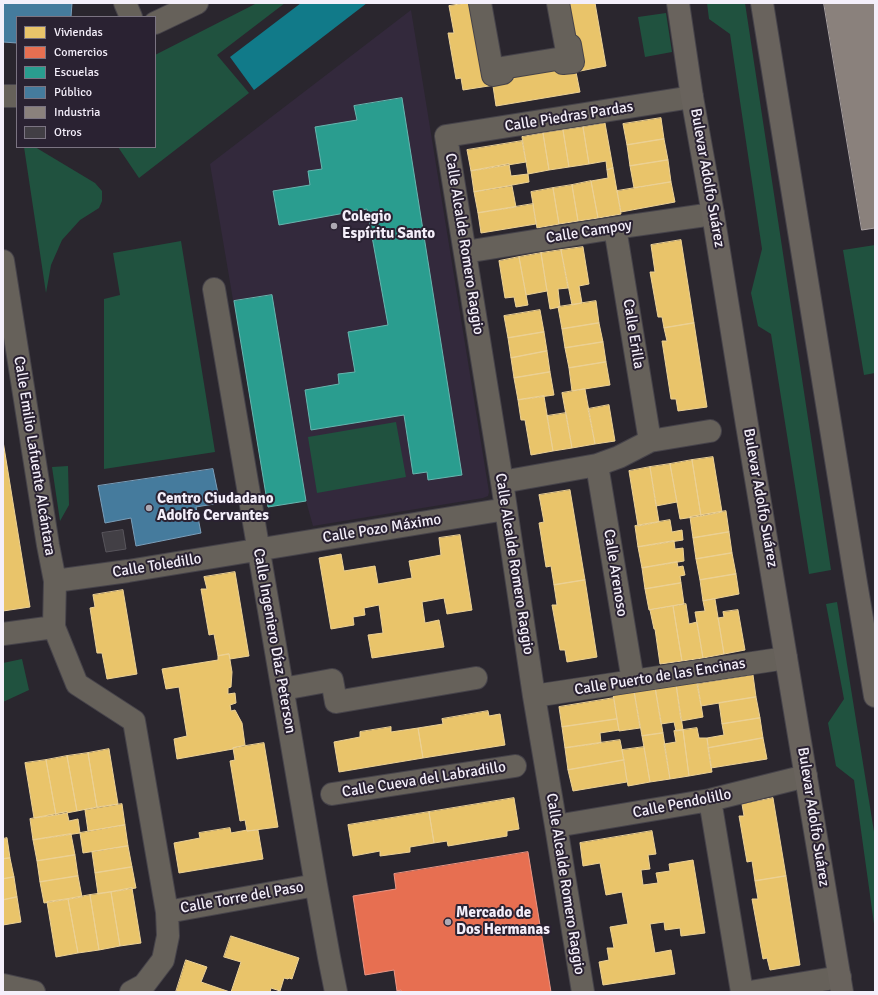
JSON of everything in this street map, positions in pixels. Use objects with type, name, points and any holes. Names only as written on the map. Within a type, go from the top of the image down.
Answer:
[{"type":"street","points":[[125,3],[132,16]]},
{"type":"street","points":[[156,23],[197,3]]},
{"type":"street","points":[[480,3],[493,75],[503,73],[502,68],[555,59],[563,58],[563,63],[573,62],[570,45],[566,46],[558,3]]},
{"type":"street","name":"Bulevar Adolfo Suárez","points":[[678,3],[692,97],[714,214],[747,425],[841,984]]},
{"type":"street","points":[[762,3],[875,696]]},
{"type":"street","points":[[3,96],[16,96]]},
{"type":"street","name":"Calle Piedras Pardas","points":[[446,136],[692,97]]},
{"type":"street","name":"Calle Alcalde Romero Raggio","points":[[446,136],[582,992]]},
{"type":"street","name":"Calle Campoy","points":[[465,252],[714,214]]},
{"type":"street","name":"Calle Erilla","points":[[615,228],[650,441]]},
{"type":"street","name":"Calle Emilio Lafuente Alcántara","points":[[3,261],[55,581],[54,627]]},
{"type":"street","name":"Calle Ingeniero Díaz Peterson","points":[[214,289],[316,885],[336,992]]},
{"type":"street","points":[[502,482],[597,465],[619,457],[650,441],[710,431]]},
{"type":"street","name":"Calle Arenoso","points":[[597,465],[633,681]]},
{"type":"street","name":"Calle Pozo Máximo","points":[[259,549],[506,508]]},
{"type":"street","name":"Calle Toledillo","points":[[55,581],[128,571],[259,549]]},
{"type":"street","points":[[3,634],[54,627],[77,684],[134,721],[167,912]]},
{"type":"street","name":"Calle Puerto de las Encinas","points":[[534,696],[786,658]]},
{"type":"street","points":[[283,688],[332,680],[336,702],[476,678]]},
{"type":"street","name":"Calle Cueva del Labradillo","points":[[332,794],[515,766]]},
{"type":"street","name":"Calle Pendolillo","points":[[556,826],[710,800],[806,776]]},
{"type":"street","points":[[710,800],[742,992]]},
{"type":"street","name":"Calle Torre del Paso","points":[[131,992],[144,985],[163,960],[168,936],[167,912],[316,885]]},
{"type":"street","points":[[750,992],[841,984]]},
{"type":"street","points":[[3,985],[34,992]]},
{"type":"shaded area","name":"Colegio Espíritu Santo","points":[[411,10],[489,492],[488,496],[483,498],[313,526],[306,501],[268,507],[210,164]]},
{"type":"green space","points":[[257,3],[285,3],[217,55],[249,93],[139,178],[119,148],[156,148],[156,54]]},
{"type":"green space","points":[[707,3],[745,3],[831,570],[809,574],[771,334],[758,326],[751,293],[762,249],[730,34],[709,19]]},
{"type":"green space","points":[[666,13],[672,52],[645,57],[638,17]]},
{"type":"green space","points":[[24,148],[37,148],[95,183],[102,191],[102,201],[99,208],[80,220],[62,240],[51,265],[46,293]]},
{"type":"green space","points":[[181,241],[215,452],[104,469],[104,299],[120,295],[113,253]]},
{"type":"green space","points":[[875,245],[875,373],[864,375],[843,250]]},
{"type":"green space","points":[[396,422],[406,477],[317,493],[308,437]]},
{"type":"green space","points":[[68,466],[69,505],[60,521],[52,467]]},
{"type":"green space","points":[[837,602],[875,838],[875,931],[854,780],[836,766],[828,723],[844,699],[826,604]]},
{"type":"green space","points":[[22,659],[29,690],[3,702],[3,663]]},
{"type":"water","points":[[301,3],[367,3],[254,90],[230,57]]},
{"type":"building: Viviendas","points":[[467,3],[480,3],[495,85],[463,90],[461,78],[456,79],[448,33],[454,33],[449,6]]},
{"type":"building: Viviendas","points":[[558,3],[595,3],[606,66],[575,72]]},
{"type":"building: Viviendas","points":[[563,63],[576,72],[580,92],[496,106],[493,86],[495,85],[502,68]]},
{"type":"building: Viviendas","points":[[661,118],[664,139],[627,145],[623,124]]},
{"type":"building: Viviendas","points":[[605,123],[613,168],[607,170],[606,161],[589,164],[583,127]]},
{"type":"building: Viviendas","points":[[583,127],[589,164],[569,167],[563,130]]},
{"type":"building: Viviendas","points":[[563,130],[569,167],[549,170],[543,133]]},
{"type":"building: Viviendas","points":[[543,133],[549,170],[528,174],[522,137]]},
{"type":"building: Viviendas","points":[[664,139],[668,160],[630,166],[627,145]]},
{"type":"building: Viviendas","points":[[522,141],[526,162],[471,171],[467,150]]},
{"type":"building: Viviendas","points":[[668,160],[671,182],[634,188],[630,166]]},
{"type":"building: Viviendas","points":[[509,164],[511,176],[528,174],[529,182],[474,192],[471,171]]},
{"type":"building: Viviendas","points":[[613,168],[621,214],[598,218],[591,181],[608,178],[607,170]]},
{"type":"building: Viviendas","points":[[591,181],[598,218],[578,221],[572,185]]},
{"type":"building: Viviendas","points":[[671,182],[675,202],[621,212],[617,191]]},
{"type":"building: Viviendas","points":[[572,185],[578,221],[559,224],[553,188]]},
{"type":"building: Viviendas","points":[[512,186],[516,207],[478,213],[474,192]]},
{"type":"building: Viviendas","points":[[553,188],[559,224],[537,228],[531,192]]},
{"type":"building: Viviendas","points":[[533,204],[536,224],[481,233],[478,213]]},
{"type":"building: Viviendas","points":[[681,240],[694,323],[664,328],[662,317],[658,317],[650,272],[655,272],[651,245]]},
{"type":"building: Viviendas","points":[[583,247],[589,284],[579,286],[582,303],[572,305],[561,250]]},
{"type":"building: Viviendas","points":[[561,250],[568,288],[558,289],[560,307],[550,309],[541,253]]},
{"type":"building: Viviendas","points":[[541,253],[547,291],[526,295],[519,257]]},
{"type":"building: Viviendas","points":[[519,257],[528,305],[516,307],[514,297],[505,298],[499,261]]},
{"type":"building: Viviendas","points":[[596,301],[599,323],[562,329],[558,307]]},
{"type":"building: Viviendas","points":[[540,310],[544,332],[508,338],[504,316]]},
{"type":"building: Viviendas","points":[[599,323],[603,342],[565,348],[562,329]]},
{"type":"building: Viviendas","points":[[694,323],[707,407],[678,411],[676,399],[671,399],[662,341],[667,341],[664,328]]},
{"type":"building: Viviendas","points":[[544,332],[547,351],[511,358],[508,338]]},
{"type":"building: Viviendas","points":[[603,342],[606,362],[569,368],[565,348]]},
{"type":"building: Viviendas","points":[[547,351],[550,372],[514,378],[511,358]]},
{"type":"building: Viviendas","points":[[606,362],[610,385],[572,391],[569,368]]},
{"type":"building: Viviendas","points":[[550,372],[554,395],[518,400],[514,378]]},
{"type":"building: Viviendas","points":[[585,389],[595,444],[572,448],[562,393]]},
{"type":"building: Viviendas","points":[[544,396],[553,451],[531,455],[525,420],[521,420],[518,400]]},
{"type":"building: Viviendas","points":[[609,405],[615,441],[595,444],[588,409]]},
{"type":"building: Viviendas","points":[[566,413],[572,448],[553,451],[547,416]]},
{"type":"building: Viviendas","points":[[3,441],[30,607],[3,611]]},
{"type":"building: Viviendas","points":[[713,457],[722,512],[701,516],[692,460]]},
{"type":"building: Viviendas","points":[[692,460],[701,516],[680,519],[670,464]]},
{"type":"building: Viviendas","points":[[670,464],[677,502],[656,506],[650,467]]},
{"type":"building: Viviendas","points":[[650,467],[659,522],[638,526],[629,471]]},
{"type":"building: Viviendas","points":[[570,490],[585,580],[554,585],[551,566],[546,567],[539,523],[544,522],[539,495]]},
{"type":"building: Viviendas","points":[[726,511],[729,532],[693,538],[690,517]]},
{"type":"building: Viviendas","points":[[670,520],[672,532],[682,530],[683,540],[638,547],[635,526]]},
{"type":"building: Viviendas","points":[[729,532],[732,553],[696,559],[693,538]]},
{"type":"building: Viviendas","points":[[460,535],[472,610],[447,614],[444,598],[422,602],[425,623],[439,620],[444,647],[372,658],[368,635],[383,633],[379,605],[364,608],[365,615],[353,617],[354,625],[331,629],[319,558],[341,554],[344,571],[375,566],[378,584],[412,578],[409,561],[441,555],[439,538]]},
{"type":"building: Viviendas","points":[[674,541],[675,549],[683,548],[684,561],[642,568],[638,547]]},
{"type":"building: Viviendas","points":[[732,553],[736,574],[700,580],[696,559]]},
{"type":"building: Viviendas","points":[[677,562],[678,567],[683,566],[685,575],[680,576],[681,583],[645,589],[642,568]]},
{"type":"building: Viviendas","points":[[235,572],[249,656],[230,659],[229,654],[218,656],[214,634],[209,635],[201,589],[207,589],[204,577]]},
{"type":"building: Viviendas","points":[[736,574],[739,594],[703,601],[700,580]]},
{"type":"building: Viviendas","points":[[585,580],[597,657],[567,662],[565,650],[560,650],[552,605],[557,605],[554,585]]},
{"type":"building: Viviendas","points":[[681,583],[684,604],[649,610],[645,589]]},
{"type":"building: Viviendas","points":[[123,590],[137,674],[107,679],[102,653],[97,653],[90,608],[95,607],[93,595]]},
{"type":"building: Viviendas","points":[[715,599],[724,654],[703,658],[695,612],[705,611],[703,601]]},
{"type":"building: Viviendas","points":[[686,604],[689,624],[697,622],[703,658],[682,661],[673,606]]},
{"type":"building: Viviendas","points":[[673,606],[682,661],[660,664],[655,629],[650,610]]},
{"type":"building: Viviendas","points":[[738,610],[745,650],[724,654],[718,618],[724,617],[723,612]]},
{"type":"building: Viviendas","points":[[229,654],[232,672],[231,687],[228,688],[228,694],[235,693],[236,703],[230,705],[231,711],[235,710],[242,723],[245,745],[233,749],[177,759],[174,739],[187,736],[179,687],[166,689],[162,669],[218,660],[218,656]]},
{"type":"building: Viviendas","points":[[753,675],[756,697],[701,706],[697,684]]},
{"type":"building: Viviendas","points":[[697,680],[703,717],[681,721],[676,684]]},
{"type":"building: Viviendas","points":[[676,684],[683,730],[676,731],[674,722],[661,724],[655,687]]},
{"type":"building: Viviendas","points":[[655,687],[663,733],[642,736],[634,691]]},
{"type":"building: Viviendas","points":[[634,691],[640,728],[619,731],[613,694]]},
{"type":"building: Viviendas","points":[[756,697],[760,718],[722,724],[719,703]]},
{"type":"building: Viviendas","points":[[614,698],[617,719],[562,727],[559,707]]},
{"type":"building: Viviendas","points":[[488,711],[489,716],[500,714],[505,745],[423,758],[418,728],[443,724],[442,719]]},
{"type":"building: Viviendas","points":[[760,718],[763,738],[708,748],[707,738],[724,735],[722,724]]},
{"type":"building: Viviendas","points":[[617,719],[619,730],[600,733],[601,743],[565,748],[562,727]]},
{"type":"building: Viviendas","points":[[391,727],[391,732],[418,728],[423,758],[339,772],[334,742],[360,737],[360,732]]},
{"type":"building: Viviendas","points":[[697,728],[699,738],[707,738],[712,772],[689,776],[683,730]]},
{"type":"building: Viviendas","points":[[683,730],[689,776],[670,779],[664,744],[676,742],[674,731]]},
{"type":"building: Viviendas","points":[[663,733],[670,779],[650,782],[642,736]]},
{"type":"building: Viviendas","points":[[763,738],[767,759],[711,768],[708,748]]},
{"type":"building: Viviendas","points":[[620,740],[624,760],[568,770],[565,748]]},
{"type":"building: Viviendas","points":[[264,743],[278,827],[247,831],[245,820],[240,821],[230,761],[235,760],[233,748]]},
{"type":"building: Viviendas","points":[[644,747],[650,782],[628,786],[622,750]]},
{"type":"building: Viviendas","points":[[109,749],[118,804],[97,807],[88,753]]},
{"type":"building: Viviendas","points":[[88,753],[97,807],[77,811],[67,756]]},
{"type":"building: Viviendas","points":[[67,756],[77,811],[56,815],[46,760]]},
{"type":"building: Viviendas","points":[[46,760],[56,815],[34,818],[25,763]]},
{"type":"building: Viviendas","points":[[624,760],[627,782],[573,791],[568,770]]},
{"type":"building: Viviendas","points":[[514,798],[519,829],[507,831],[507,836],[448,846],[447,841],[434,843],[429,812]]},
{"type":"building: Viviendas","points":[[773,798],[786,876],[755,881],[752,861],[747,862],[739,816],[744,816],[742,804]]},
{"type":"building: Viviendas","points":[[122,804],[125,825],[88,831],[85,810]]},
{"type":"building: Viviendas","points":[[67,812],[69,821],[78,819],[80,833],[33,840],[30,819]]},
{"type":"building: Viviendas","points":[[429,812],[434,843],[410,847],[410,852],[380,856],[380,851],[353,856],[348,825]]},
{"type":"building: Viviendas","points":[[125,825],[128,846],[83,853],[80,833]]},
{"type":"building: Viviendas","points":[[230,828],[231,833],[247,830],[258,830],[263,859],[179,873],[174,843],[200,838],[199,833]]},
{"type":"building: Viviendas","points":[[652,831],[656,854],[648,855],[650,869],[641,870],[643,885],[658,883],[656,873],[670,871],[669,864],[693,860],[705,933],[681,936],[680,928],[665,930],[664,922],[650,924],[655,953],[671,950],[675,974],[603,985],[599,962],[609,960],[607,948],[614,948],[610,927],[628,924],[622,892],[606,895],[600,863],[583,866],[580,843]]},
{"type":"building: Viviendas","points":[[71,834],[75,855],[37,861],[33,840]]},
{"type":"building: Viviendas","points":[[7,838],[10,858],[3,859],[3,839]]},
{"type":"building: Viviendas","points":[[128,846],[132,867],[95,873],[92,852]]},
{"type":"building: Viviendas","points":[[75,855],[78,876],[40,882],[37,861]]},
{"type":"building: Viviendas","points":[[10,858],[14,877],[3,879],[3,859]]},
{"type":"building: Viviendas","points":[[132,867],[136,888],[98,894],[95,873]]},
{"type":"building: Viviendas","points":[[78,876],[82,897],[44,903],[40,882]]},
{"type":"building: Viviendas","points":[[786,876],[800,965],[770,970],[767,958],[763,959],[752,899],[758,899],[755,881]]},
{"type":"building: Viviendas","points":[[14,877],[17,897],[3,900],[3,879]]},
{"type":"building: Viviendas","points":[[132,888],[141,943],[120,946],[111,892]]},
{"type":"building: Viviendas","points":[[111,892],[120,946],[99,950],[90,895]]},
{"type":"building: Viviendas","points":[[90,895],[99,950],[78,953],[68,899]]},
{"type":"building: Viviendas","points":[[17,897],[21,922],[3,925],[3,900]]},
{"type":"building: Viviendas","points":[[68,899],[78,953],[56,957],[47,902]]},
{"type":"building: Viviendas","points":[[231,936],[299,958],[292,979],[284,978],[280,991],[271,988],[270,992],[231,992],[241,962],[224,957]]},
{"type":"building: Viviendas","points":[[186,960],[207,967],[201,982],[230,992],[176,992]]},
{"type":"building: Comercios","name":"Mercado de Dos Hermanas","points":[[528,852],[551,992],[401,992],[401,990],[397,991],[394,970],[365,975],[353,896],[396,889],[394,874]]},
{"type":"building: Escuelas","points":[[402,98],[462,475],[428,480],[427,472],[413,474],[404,415],[311,430],[305,390],[339,384],[338,374],[355,372],[348,332],[388,325],[367,209],[279,225],[273,191],[310,185],[308,171],[322,169],[315,127],[357,120],[354,106]]},
{"type":"building: Escuelas","points":[[272,295],[306,501],[268,507],[234,301]]},
{"type":"building: Público","points":[[3,3],[72,3],[71,16],[16,16],[16,43],[3,42]]},
{"type":"building: Público","name":"Centro Ciudadano Adolfo Cervantes","points":[[213,469],[220,503],[196,507],[201,533],[136,546],[131,518],[105,523],[98,486]]},
{"type":"building: Industria","points":[[824,3],[875,3],[875,228],[862,230]]},
{"type":"building: Otros","points":[[123,530],[126,549],[106,552],[102,533]]},
{"type":"place","name":"Colegio Espíritu Santo","points":[[334,226]]},
{"type":"place","name":"Centro Ciudadano Adolfo Cervantes","points":[[149,508]]},
{"type":"place","name":"Mercado de Dos Hermanas","points":[[448,922]]}]
